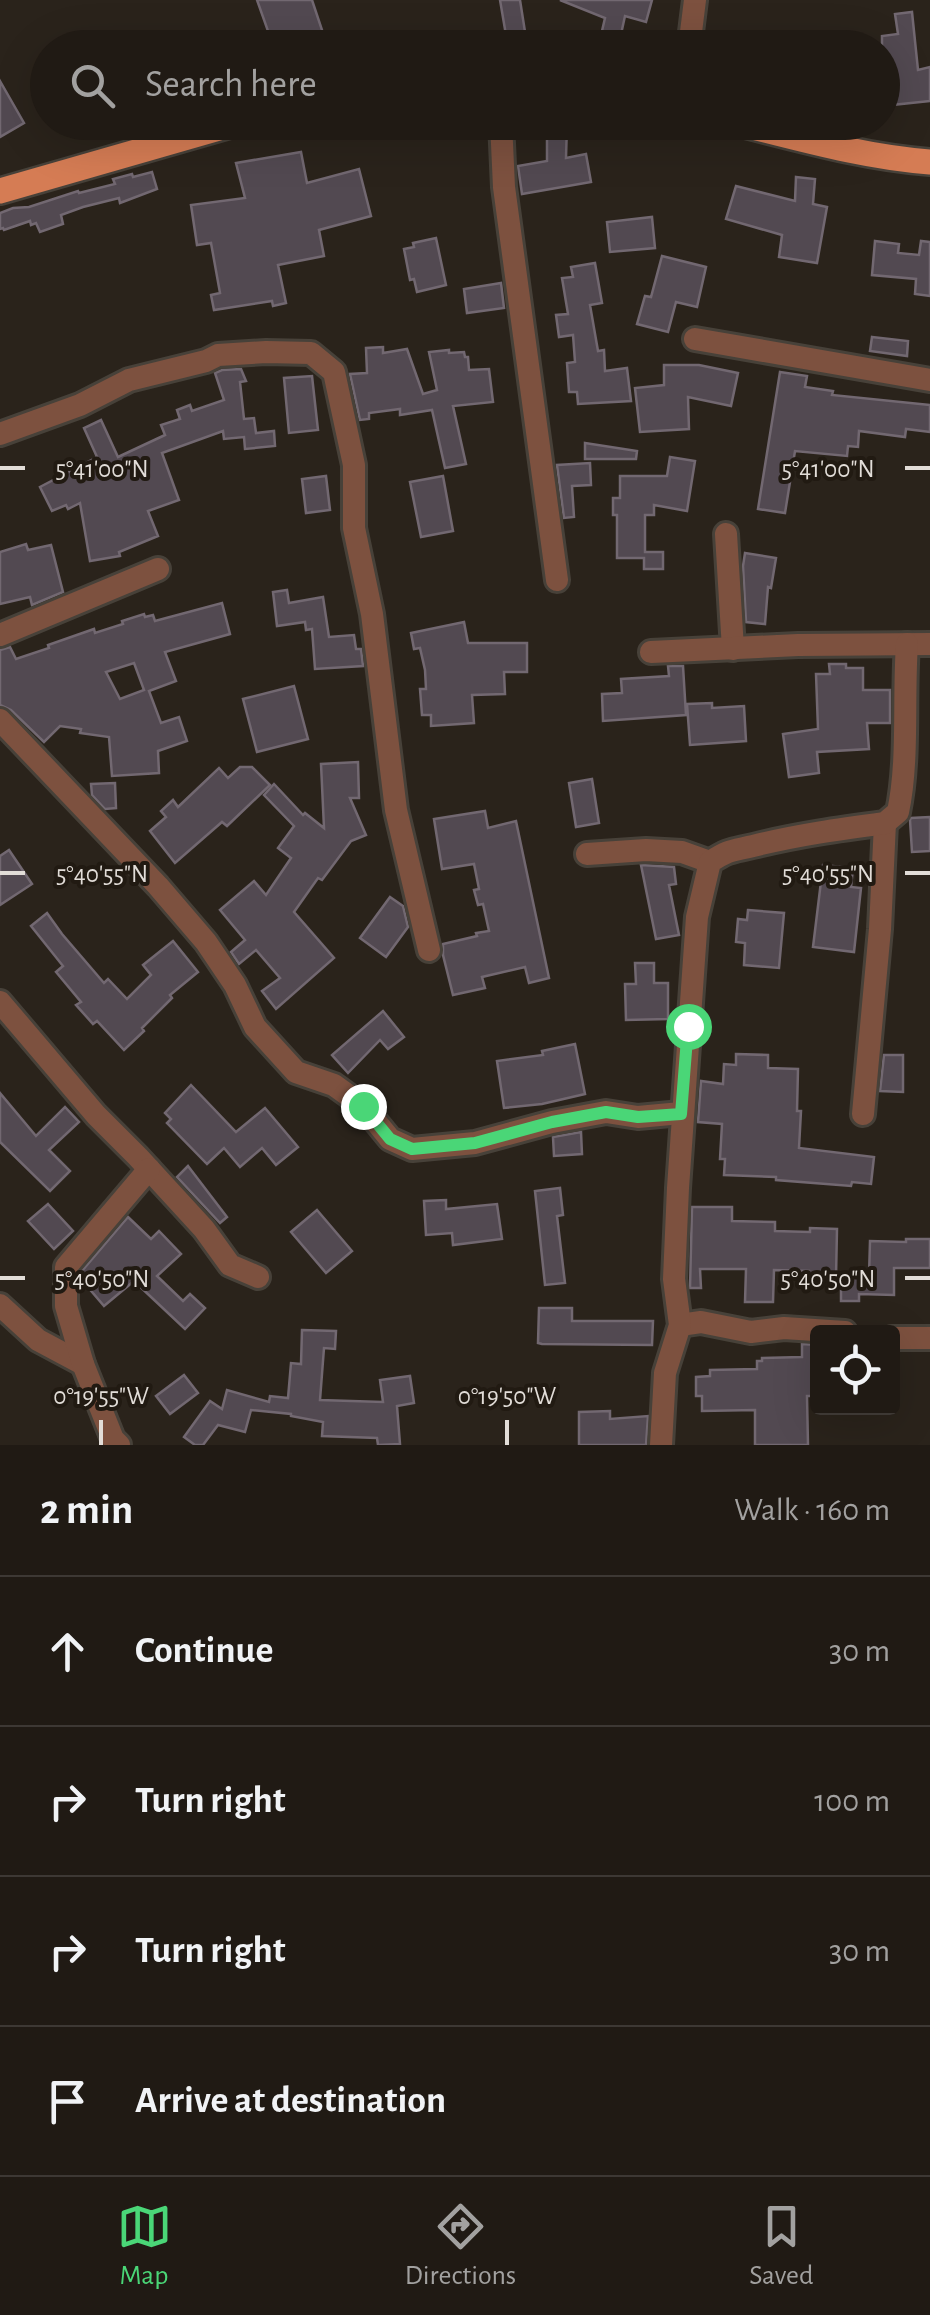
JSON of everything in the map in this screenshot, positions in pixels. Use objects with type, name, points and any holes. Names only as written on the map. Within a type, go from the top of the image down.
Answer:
[{"type":"main road","points":[[0,191],[177,140]]},
{"type":"main road","points":[[808,140],[897,160],[930,162]]},
{"type":"street","points":[[691,30],[695,0]]},
{"type":"street","points":[[503,140],[504,187],[556,580]]},
{"type":"street","points":[[695,339],[930,380]]},
{"type":"street","points":[[1,429],[80,405],[129,380],[218,356],[311,353],[334,372],[354,464],[354,528],[372,614],[396,810],[428,950]]},
{"type":"street","points":[[726,534],[733,649]]},
{"type":"street","points":[[0,635],[158,569]]},
{"type":"street","points":[[651,652],[918,644],[904,681],[903,791],[898,812],[885,822],[728,850],[710,862],[696,917],[681,1114],[674,1279],[680,1325],[665,1373],[661,1445]]},
{"type":"street","points":[[0,720],[206,942],[235,985],[255,1027],[296,1072],[334,1085],[363,1106],[390,1139],[412,1149],[475,1143],[606,1112],[638,1117],[681,1114]]},
{"type":"street","points":[[863,1114],[880,929],[885,822]]},
{"type":"street","points":[[588,854],[682,852],[710,862]]},
{"type":"street","points":[[0,1002],[96,1116],[204,1229],[230,1265],[258,1277]]},
{"type":"street","points":[[120,1445],[113,1439],[83,1364],[66,1306],[66,1267],[149,1169]]},
{"type":"street","points":[[0,1305],[38,1340],[83,1364]]},
{"type":"street","points":[[680,1325],[702,1322],[750,1332],[810,1330]]},
{"type":"street","points":[[900,1338],[930,1338]]},
{"type":"building","points":[[257,0],[312,0],[322,30],[268,30]]},
{"type":"building","points":[[500,0],[520,0],[525,30],[505,30]]},
{"type":"building","points":[[560,0],[652,0],[646,22],[625,16],[622,30],[602,30],[605,18]]},
{"type":"building","points":[[912,12],[918,70],[930,67],[930,101],[900,104],[900,30],[895,14]]},
{"type":"building","points":[[0,81],[24,123],[0,137]]},
{"type":"building","points":[[547,140],[567,140],[566,158],[586,154],[591,182],[522,194],[518,166],[547,161]]},
{"type":"building","points":[[301,152],[307,183],[359,169],[371,216],[319,230],[324,256],[278,265],[286,303],[273,306],[272,301],[214,310],[211,295],[220,293],[211,243],[197,245],[191,205],[245,198],[236,163]]},
{"type":"building","points":[[152,172],[157,189],[120,203],[119,198],[83,207],[61,215],[63,224],[40,232],[36,223],[31,225],[30,221],[0,229],[0,213],[13,208],[115,184],[113,179],[132,174],[133,177]]},
{"type":"building","points":[[796,177],[815,179],[813,204],[827,207],[817,263],[779,257],[782,235],[726,219],[736,186],[795,201]]},
{"type":"building","points":[[652,217],[655,248],[610,252],[607,222]]},
{"type":"building","points":[[436,238],[446,285],[417,292],[414,279],[410,280],[404,249]]},
{"type":"building","points":[[875,241],[899,244],[898,253],[919,255],[921,241],[930,242],[930,296],[915,294],[916,279],[872,275]]},
{"type":"building","points":[[662,256],[706,267],[697,307],[676,302],[668,332],[637,324],[645,296],[651,297]]},
{"type":"building","points":[[595,263],[602,303],[590,305],[598,351],[604,350],[605,371],[627,368],[631,401],[578,404],[577,392],[569,392],[567,363],[575,362],[573,335],[559,337],[556,315],[568,314],[562,278],[573,277],[571,267]]},
{"type":"building","points":[[501,283],[504,308],[467,313],[464,289]]},
{"type":"building","points":[[872,337],[908,341],[907,356],[870,351]]},
{"type":"building","points":[[383,347],[383,353],[407,349],[423,394],[437,390],[429,352],[464,352],[469,370],[489,369],[493,402],[453,406],[466,464],[445,468],[432,410],[400,415],[400,409],[369,413],[369,419],[360,420],[350,374],[367,373],[366,348]]},
{"type":"building","points":[[664,365],[699,365],[738,373],[731,406],[688,397],[689,429],[640,432],[635,388],[664,385]]},
{"type":"building","points":[[241,369],[246,381],[240,382],[244,419],[254,418],[256,433],[274,431],[275,446],[245,449],[244,437],[224,439],[223,431],[162,453],[179,500],[148,511],[158,536],[119,552],[120,556],[90,561],[80,503],[52,511],[40,487],[97,457],[84,428],[101,420],[118,457],[165,435],[161,425],[180,419],[177,410],[190,405],[192,411],[224,400],[215,373]]},
{"type":"building","points":[[780,372],[807,376],[805,387],[833,391],[832,395],[930,405],[930,432],[906,429],[905,437],[859,431],[858,447],[848,446],[847,456],[795,451],[785,513],[758,509]]},
{"type":"building","points":[[312,376],[318,430],[289,433],[284,378]]},
{"type":"building","points":[[585,443],[637,451],[636,459],[585,459]]},
{"type":"building","points":[[670,457],[695,461],[687,511],[654,505],[654,515],[645,515],[645,552],[663,552],[663,569],[644,569],[644,558],[617,558],[613,498],[620,498],[620,476],[667,476]]},
{"type":"building","points":[[590,463],[591,485],[572,486],[574,517],[564,518],[557,465]]},
{"type":"building","points":[[326,476],[330,510],[306,513],[302,479]]},
{"type":"building","points":[[443,476],[453,531],[421,537],[410,482]]},
{"type":"building","points":[[26,544],[28,550],[51,545],[63,592],[32,605],[30,597],[0,604],[0,552]]},
{"type":"building","points":[[745,553],[776,558],[771,588],[768,587],[765,624],[746,622]]},
{"type":"building","points":[[287,590],[289,603],[323,597],[329,637],[354,635],[363,666],[315,669],[312,629],[306,630],[305,622],[277,626],[273,592]]},
{"type":"building","points":[[222,603],[230,634],[165,652],[176,681],[149,691],[161,723],[179,717],[187,741],[158,751],[159,773],[112,776],[109,737],[60,726],[44,742],[11,710],[0,705],[0,650],[10,647],[16,659],[144,614],[153,615],[155,621]],"holes":[[[134,663],[144,690],[120,699],[106,672]]]},
{"type":"building","points":[[464,622],[468,643],[527,643],[527,672],[504,672],[505,694],[472,695],[474,723],[431,726],[431,715],[422,715],[420,689],[426,689],[425,670],[420,648],[414,649],[411,633]]},
{"type":"building","points":[[829,664],[863,668],[863,690],[890,690],[890,723],[867,723],[869,749],[817,752],[819,773],[789,777],[783,734],[818,729],[816,674],[830,674]]},
{"type":"building","points":[[668,666],[683,666],[686,715],[603,721],[602,694],[622,693],[621,679],[669,676]]},
{"type":"building","points":[[294,686],[308,739],[257,752],[243,699]]},
{"type":"building","points":[[712,703],[712,708],[744,706],[746,741],[690,745],[687,704]]},
{"type":"building","points":[[358,762],[359,798],[350,798],[366,835],[351,841],[294,912],[334,958],[276,1009],[262,991],[280,978],[256,950],[239,964],[231,952],[245,940],[220,910],[254,881],[266,895],[291,858],[278,848],[294,826],[264,795],[274,784],[303,815],[324,828],[321,764]]},
{"type":"building","points":[[240,767],[252,767],[270,785],[227,826],[222,822],[175,863],[150,831],[166,817],[161,811],[173,800],[178,807],[219,768],[228,778]]},
{"type":"building","points":[[592,779],[599,823],[576,827],[569,783]]},
{"type":"building","points":[[115,783],[116,808],[105,809],[92,795],[91,784]]},
{"type":"building","points":[[485,811],[488,828],[516,821],[549,978],[529,983],[525,967],[482,977],[485,988],[453,995],[443,944],[489,931],[483,904],[478,905],[474,890],[479,889],[474,864],[442,869],[434,819]]},
{"type":"building","points":[[930,817],[930,851],[912,852],[911,818]]},
{"type":"building","points":[[9,850],[32,884],[0,905],[0,856]]},
{"type":"building","points":[[641,865],[674,867],[676,884],[669,885],[679,935],[656,939]]},
{"type":"building","points":[[823,865],[853,868],[851,887],[861,888],[854,952],[813,947]]},
{"type":"building","points":[[390,897],[403,906],[408,927],[386,957],[360,938]]},
{"type":"building","points":[[748,910],[784,913],[779,968],[744,965],[745,943],[736,942],[738,919],[747,920]]},
{"type":"building","points":[[47,913],[104,983],[108,979],[127,999],[151,975],[143,965],[173,941],[198,972],[170,995],[172,998],[124,1050],[76,1005],[81,1002],[56,972],[63,966],[31,926]]},
{"type":"building","points":[[635,963],[654,963],[654,983],[668,983],[668,1019],[626,1020],[625,984],[636,984]]},
{"type":"building","points":[[383,1011],[404,1037],[388,1049],[380,1040],[348,1073],[332,1055]]},
{"type":"building","points":[[575,1044],[585,1094],[504,1108],[497,1061],[543,1055],[542,1051]]},
{"type":"building","points":[[736,1054],[768,1055],[768,1068],[798,1069],[799,1148],[874,1157],[871,1184],[852,1182],[851,1186],[724,1175],[725,1159],[720,1159],[722,1124],[698,1122],[701,1081],[723,1084],[724,1064],[736,1065]]},
{"type":"building","points":[[884,1055],[903,1055],[903,1092],[880,1091]]},
{"type":"building","points":[[191,1085],[236,1132],[265,1108],[298,1147],[276,1165],[262,1148],[240,1167],[224,1148],[207,1164],[167,1123],[171,1119],[165,1113]]},
{"type":"building","points":[[0,1093],[36,1136],[65,1107],[79,1122],[49,1150],[70,1171],[50,1191],[0,1142]]},
{"type":"building","points":[[581,1132],[582,1154],[554,1156],[553,1137]]},
{"type":"building","points":[[188,1166],[227,1217],[220,1223],[177,1177]]},
{"type":"building","points":[[560,1188],[563,1215],[557,1216],[565,1283],[545,1285],[535,1191]]},
{"type":"building","points":[[446,1200],[446,1209],[497,1204],[502,1239],[453,1245],[452,1233],[426,1235],[424,1201]]},
{"type":"building","points":[[48,1204],[73,1231],[54,1249],[28,1221]]},
{"type":"building","points":[[692,1207],[732,1207],[732,1221],[775,1222],[775,1231],[837,1229],[836,1278],[809,1277],[809,1271],[774,1270],[773,1302],[745,1302],[746,1269],[700,1269],[701,1288],[690,1288]]},
{"type":"building","points":[[317,1210],[352,1251],[326,1273],[291,1232]]},
{"type":"building","points":[[128,1217],[151,1239],[159,1231],[181,1254],[157,1276],[183,1301],[190,1294],[205,1308],[185,1329],[134,1281],[104,1306],[81,1279],[81,1272]]},
{"type":"building","points":[[930,1239],[930,1268],[894,1268],[894,1295],[859,1294],[859,1301],[841,1301],[841,1276],[869,1276],[870,1241]]},
{"type":"building","points":[[539,1308],[572,1308],[572,1321],[653,1321],[652,1345],[538,1343]]},
{"type":"building","points":[[302,1330],[336,1331],[335,1349],[324,1348],[320,1400],[383,1402],[380,1380],[410,1376],[414,1403],[397,1406],[400,1444],[378,1445],[377,1438],[322,1436],[323,1422],[251,1410],[245,1432],[218,1425],[203,1445],[195,1445],[184,1437],[210,1401],[222,1409],[227,1390],[269,1402],[270,1396],[288,1398],[291,1363],[301,1364]]},
{"type":"building","points":[[802,1344],[810,1344],[808,1445],[755,1445],[755,1410],[702,1411],[702,1396],[696,1396],[696,1377],[710,1376],[710,1370],[757,1369],[757,1361],[762,1358],[802,1357]]},
{"type":"building","points":[[184,1375],[198,1393],[170,1414],[156,1396]]},
{"type":"building","points":[[610,1411],[610,1419],[648,1416],[646,1445],[579,1445],[579,1412]]},
{"type":"route","points":[[363,1106],[390,1139],[412,1149],[475,1143],[606,1112],[638,1117],[681,1114],[688,1026]]}]
